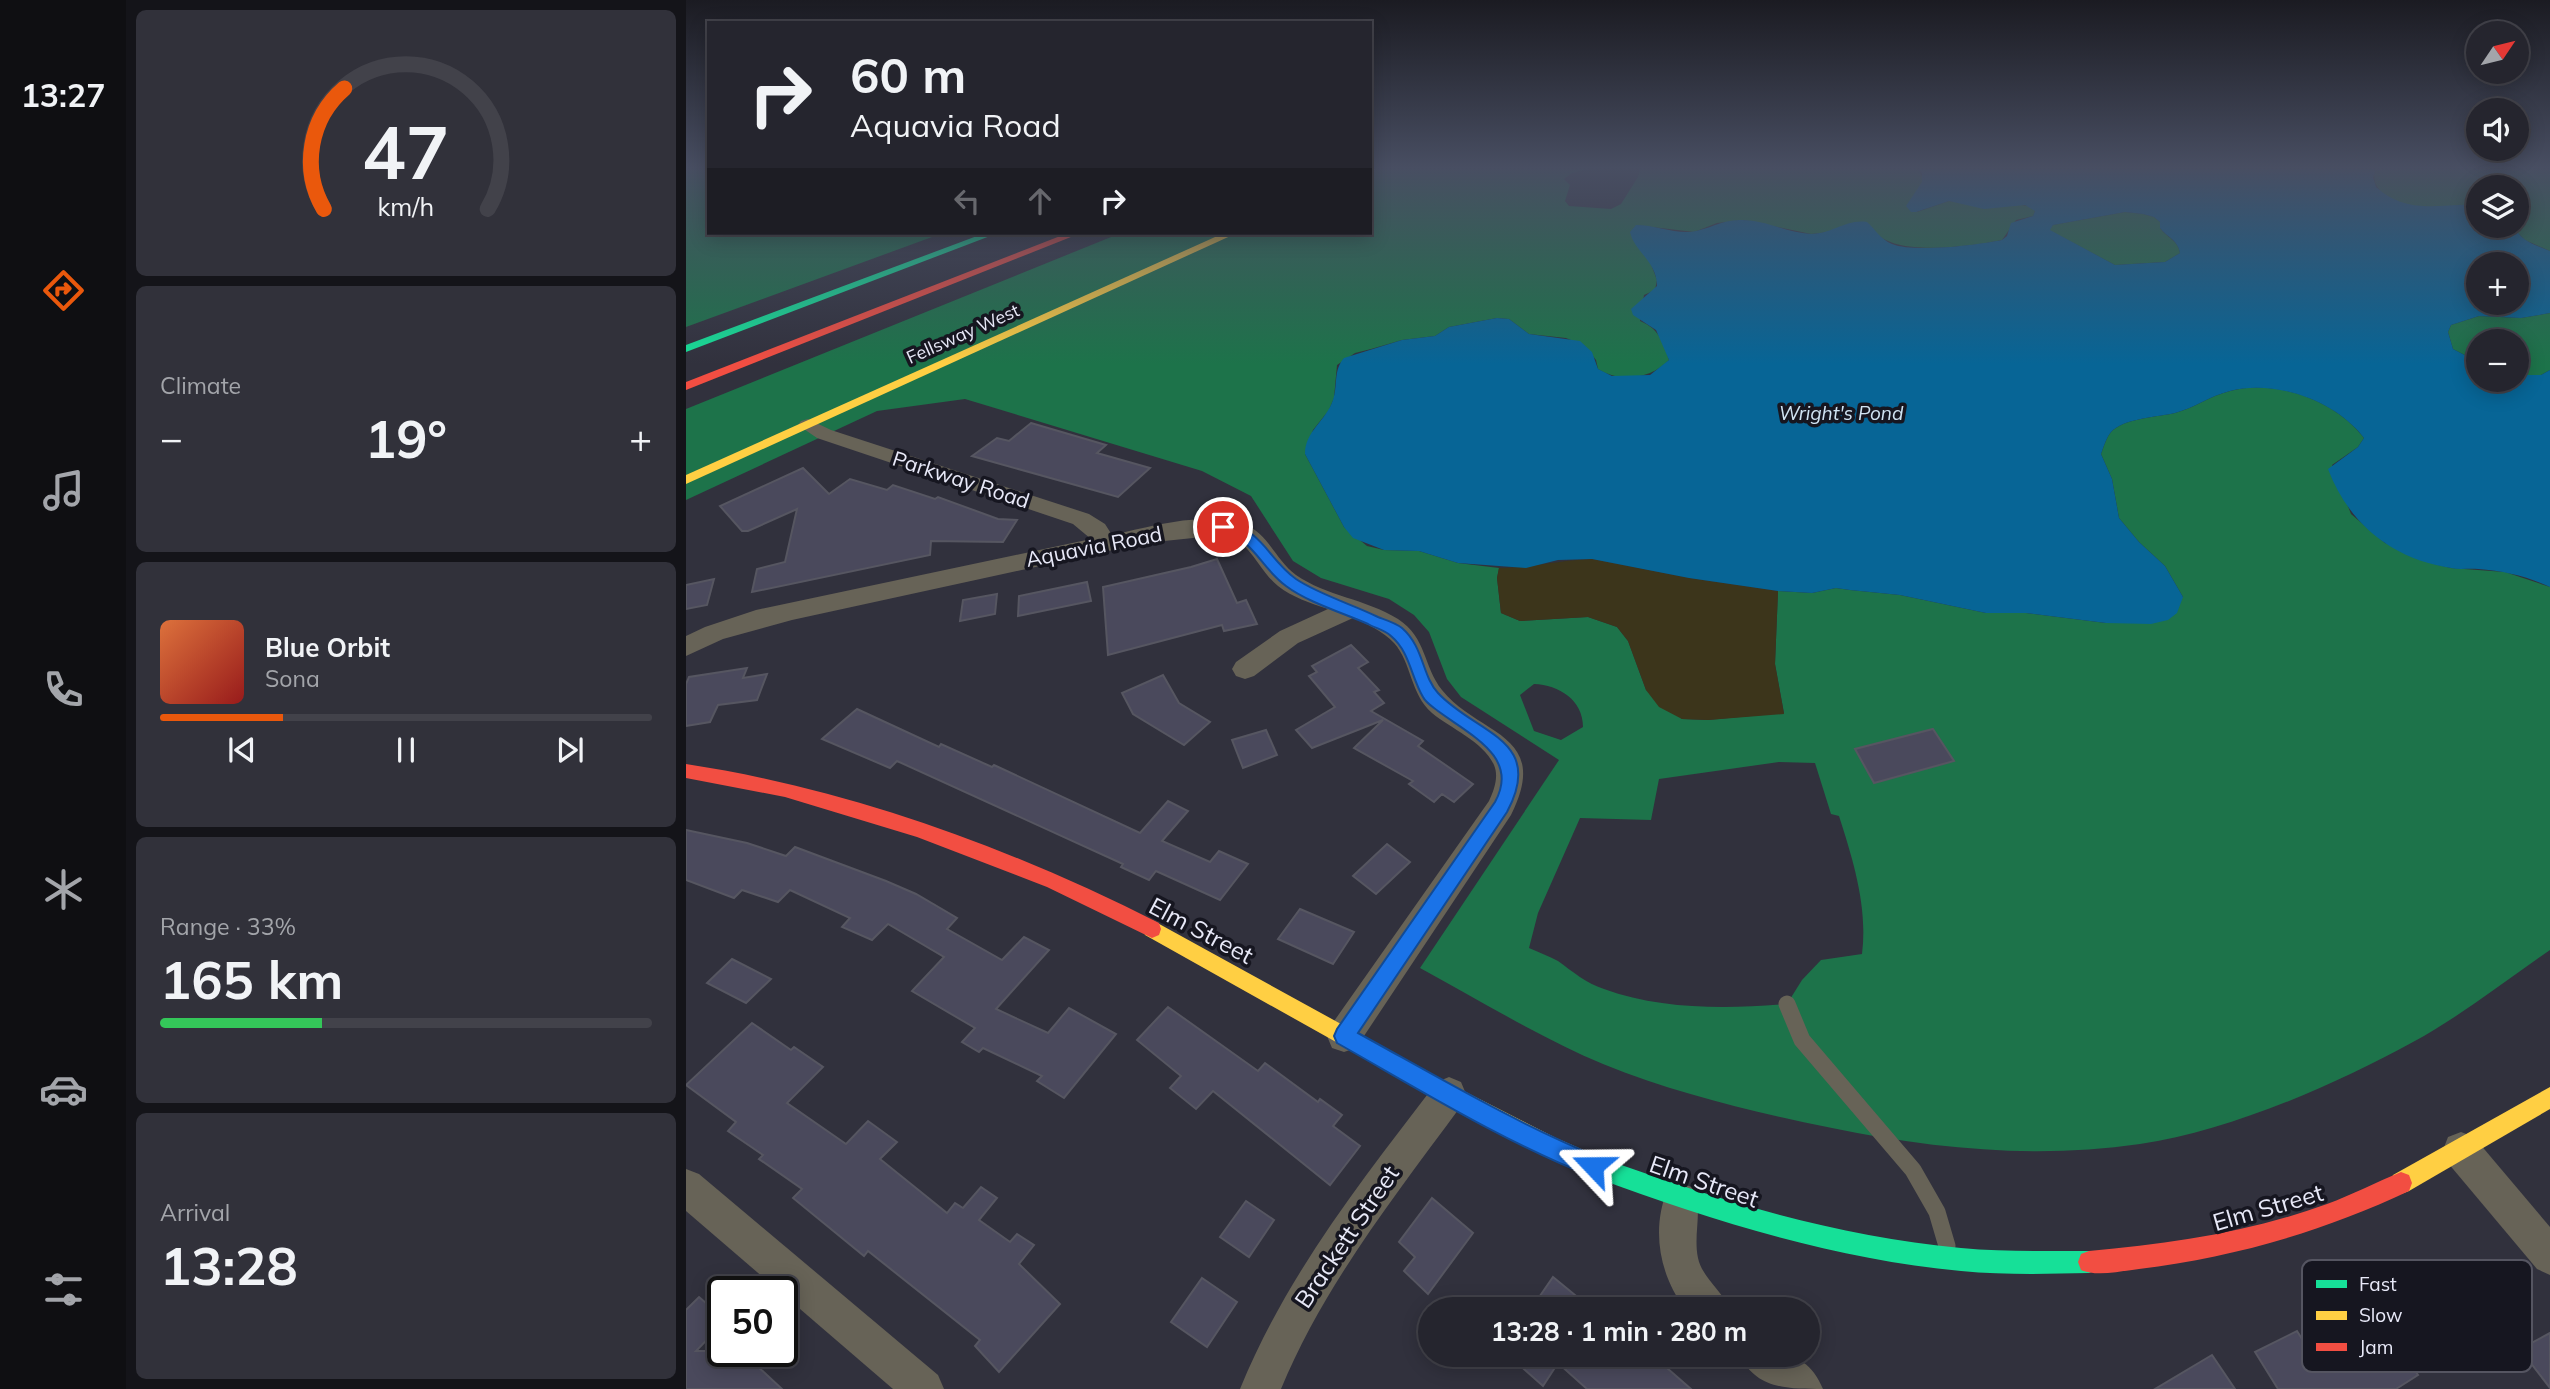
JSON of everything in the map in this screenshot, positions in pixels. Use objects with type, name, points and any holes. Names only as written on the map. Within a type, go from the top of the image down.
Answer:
[{"type":"main road","points":[[686,349],[988,235]]},
{"type":"main road","points":[[686,386],[1071,235]]},
{"type":"main road","name":"Fellsway West","points":[[686,479],[1228,235]]},
{"type":"main road","name":"Elm Street","points":[[686,771],[772,785],[942,837],[1017,865],[1197,952],[1449,1094],[1571,1157],[1681,1201],[1807,1238],[1868,1250],[1952,1260],[2076,1264],[2156,1258],[2250,1240],[2340,1211],[2461,1150],[2550,1097]]},
{"type":"street","name":"Parkway Road","points":[[808,425],[824,434],[1081,519],[1097,528],[1106,544]]},
{"type":"street","name":"Aquavia Road","points":[[686,646],[721,630],[757,619],[1106,544],[1197,528],[1231,527],[1254,540],[1286,579],[1386,625],[1405,640],[1430,695],[1496,746],[1510,764],[1512,781],[1501,807],[1344,1036]]},
{"type":"street","points":[[1245,668],[1289,637],[1350,608]]},
{"type":"street","name":"Brackett Street","points":[[1260,1389],[1291,1320],[1315,1278],[1449,1094]]},
{"type":"street","points":[[2461,1150],[2550,1256]]},
{"type":"street","points":[[686,1187],[924,1389]]},
{"type":"street","points":[[1681,1201],[1679,1267],[1699,1297]]},
{"type":"street","points":[[1775,1367],[1803,1389]]},
{"type":"lane","points":[[1787,1004],[1802,1040],[1913,1170],[1937,1212],[1952,1260]]},
{"type":"green space","points":[[686,234],[938,235],[686,327]]},
{"type":"green space","points":[[1639,234],[1657,280],[1655,290],[1644,295],[1640,321],[1656,332],[1662,342],[1669,360],[1662,366],[1635,377],[1616,376],[1598,369],[1596,360],[1585,346],[1566,338],[1529,334],[1509,319],[1497,318],[1449,327],[1435,336],[1402,340],[1355,353],[1337,365],[1334,398],[1329,410],[1313,430],[1305,454],[1344,527],[1367,546],[1384,550],[1419,551],[1458,563],[1499,568],[1497,578],[1501,613],[1520,621],[1588,617],[1617,627],[1628,641],[1646,690],[1682,719],[1708,720],[1784,713],[1775,664],[1778,591],[1812,593],[1836,588],[1900,595],[1986,613],[2026,613],[2106,623],[2183,597],[2165,566],[2139,542],[2119,518],[2112,479],[2101,454],[2109,435],[2126,423],[2175,413],[2230,391],[2266,388],[2303,396],[2337,413],[2364,438],[2358,447],[2332,465],[2351,514],[2385,543],[2434,564],[2505,572],[2550,587],[2550,950],[2448,1021],[2350,1074],[2281,1104],[2209,1129],[2140,1144],[2062,1151],[1985,1150],[1947,1146],[1803,1122],[1687,1093],[1580,1054],[1420,968],[1559,760],[1461,697],[1447,679],[1429,632],[1414,615],[1389,599],[1321,578],[1293,561],[1251,496],[1202,471],[965,399],[877,411],[686,500],[686,409],[1116,235]],"holes":[[[1534,684],[1560,691],[1574,702],[1582,717],[1583,727],[1561,740],[1534,731],[1520,695]],[[1779,762],[1815,763],[1831,814],[1839,816],[1854,867],[1863,919],[1862,954],[1821,960],[1802,980],[1787,1004],[1718,1007],[1648,1001],[1591,984],[1558,961],[1529,948],[1538,913],[1580,818],[1651,820],[1659,779]]]},
{"type":"green space","points":[[1878,234],[2006,234],[2002,240],[1931,248],[1912,247]]},
{"type":"green space","points":[[2056,234],[2166,234],[2175,242],[2180,253],[2165,262],[2115,265]]},
{"type":"green space","points":[[2529,234],[2550,234],[2550,251],[2523,238],[2529,238]]},
{"type":"green space","points":[[2550,313],[2550,370],[2541,375],[2529,375],[2529,329],[2466,329],[2466,356],[2453,349],[2448,332],[2451,325],[2479,316],[2521,318]]},
{"type":"sand","points":[[1592,559],[1689,578],[1778,591],[1775,664],[1784,714],[1708,720],[1682,719],[1659,707],[1646,690],[1628,641],[1617,627],[1588,617],[1520,621],[1501,613],[1497,578],[1499,568]]},
{"type":"water","name":"Wright's Pond","points":[[1631,234],[1878,234],[1892,244],[1915,248],[1962,246],[2002,240],[2008,234],[2057,234],[2115,265],[2165,262],[2180,253],[2177,245],[2166,234],[2466,234],[2466,238],[2523,238],[2550,251],[2550,313],[2521,318],[2479,316],[2451,325],[2448,332],[2453,349],[2466,356],[2466,392],[2529,392],[2529,375],[2541,375],[2550,370],[2550,587],[2506,573],[2454,569],[2430,563],[2410,556],[2375,536],[2348,506],[2328,469],[2358,447],[2364,438],[2338,413],[2321,404],[2303,396],[2266,388],[2230,391],[2175,413],[2126,423],[2113,430],[2107,438],[2101,454],[2112,479],[2119,518],[2139,542],[2165,566],[2183,597],[2177,613],[2168,620],[2151,624],[2106,623],[2026,613],[1986,613],[1900,595],[1836,588],[1812,593],[1778,591],[1689,578],[1592,559],[1558,560],[1526,568],[1458,563],[1419,551],[1384,550],[1353,538],[1344,527],[1305,454],[1308,439],[1333,400],[1338,368],[1344,358],[1402,340],[1435,336],[1449,327],[1497,318],[1509,319],[1529,334],[1580,341],[1592,352],[1598,369],[1612,376],[1650,375],[1669,360],[1656,330],[1633,315],[1631,309],[1657,286],[1650,263],[1636,246]]},
{"type":"building","points":[[1031,423],[1106,445],[1097,453],[1150,468],[1118,497],[972,456],[997,438],[1009,441]]},
{"type":"building","points":[[803,468],[829,494],[850,479],[887,490],[893,485],[935,499],[938,497],[998,519],[1017,520],[1003,542],[931,541],[930,555],[752,592],[757,569],[785,562],[797,509],[748,531],[742,531],[720,506]]},
{"type":"building","points":[[1217,559],[1237,603],[1246,600],[1257,624],[1224,631],[1222,625],[1108,655],[1103,587]]},
{"type":"building","points":[[714,579],[707,605],[686,609],[686,585]]},
{"type":"building","points":[[1087,582],[1091,601],[1018,616],[1019,596]]},
{"type":"building","points":[[997,594],[995,614],[960,621],[963,600]]},
{"type":"building","points":[[1351,645],[1368,662],[1358,668],[1379,690],[1374,692],[1384,703],[1371,711],[1423,741],[1418,746],[1473,784],[1454,802],[1442,794],[1434,802],[1409,784],[1413,781],[1354,748],[1383,720],[1312,748],[1296,730],[1335,707],[1309,676],[1317,672],[1312,666]]},
{"type":"building","points":[[747,668],[743,678],[767,674],[757,700],[718,705],[710,722],[686,726],[686,684],[689,677]]},
{"type":"building","points":[[1163,675],[1179,703],[1210,722],[1184,745],[1133,714],[1122,693]]},
{"type":"building","points":[[857,709],[939,747],[941,744],[992,767],[994,765],[1140,833],[1168,801],[1188,811],[1162,841],[1210,862],[1219,851],[1248,864],[1220,900],[1156,871],[1149,880],[1121,867],[1123,864],[897,761],[890,768],[822,739]]},
{"type":"building","points":[[1933,729],[1954,761],[1874,783],[1855,749]]},
{"type":"building","points":[[1266,730],[1277,755],[1243,768],[1232,740]]},
{"type":"building","points":[[686,830],[747,843],[786,856],[795,847],[886,881],[916,894],[957,918],[947,929],[1002,960],[1024,937],[1049,950],[996,1009],[1048,1033],[1069,1008],[1116,1034],[1064,1098],[1037,1081],[1042,1076],[983,1048],[979,1052],[962,1042],[975,1028],[912,991],[944,957],[888,924],[872,940],[842,927],[850,918],[790,890],[778,902],[742,890],[734,898],[686,880]]},
{"type":"building","points":[[1387,844],[1410,862],[1376,894],[1353,876]]},
{"type":"building","points":[[1300,909],[1354,932],[1333,964],[1278,939]]},
{"type":"building","points":[[732,959],[771,979],[746,1003],[707,983]]},
{"type":"building","points":[[1168,1007],[1258,1071],[1265,1063],[1318,1102],[1320,1099],[1342,1115],[1333,1126],[1360,1146],[1330,1185],[1213,1091],[1196,1109],[1170,1088],[1181,1076],[1137,1040]]},
{"type":"building","points":[[752,1023],[791,1050],[794,1047],[823,1067],[787,1103],[846,1144],[868,1121],[897,1142],[880,1159],[947,1213],[955,1203],[963,1208],[981,1187],[997,1198],[979,1220],[1010,1242],[1017,1234],[1034,1245],[1019,1264],[1060,1304],[999,1372],[975,1346],[980,1340],[868,1251],[864,1256],[793,1198],[802,1189],[759,1159],[763,1155],[728,1131],[736,1122],[686,1085]]},
{"type":"building","points":[[1432,1198],[1473,1233],[1428,1294],[1404,1271],[1415,1257],[1399,1242]]},
{"type":"building","points":[[1246,1201],[1274,1220],[1249,1257],[1220,1237]]},
{"type":"building","points":[[1553,1277],[1577,1297],[1539,1297]]},
{"type":"building","points":[[1202,1278],[1237,1302],[1207,1347],[1171,1322]]},
{"type":"building","points":[[699,1297],[707,1304],[707,1340],[696,1351],[707,1351],[707,1367],[758,1367],[782,1389],[686,1389],[686,1310]]},
{"type":"building","points":[[2297,1331],[2302,1339],[2302,1372],[2416,1372],[2418,1375],[2396,1389],[2278,1389],[2255,1352]]},
{"type":"building","points":[[2550,1333],[2550,1388],[2532,1365],[2532,1343]]},
{"type":"building","points":[[2212,1355],[2235,1389],[2155,1389]]},
{"type":"building","points":[[1522,1367],[1555,1367],[1543,1386]]},
{"type":"building","points":[[1562,1367],[1666,1367],[1691,1389],[1587,1389]]},
{"type":"traffic: fast","points":[[686,349],[988,235]]},
{"type":"traffic: fast","points":[[1594,1166],[1714,1208],[1837,1241],[1962,1260],[2089,1262]]},
{"type":"traffic: slow","points":[[686,480],[1228,235]]},
{"type":"traffic: slow","points":[[1152,929],[1443,1091],[1548,1146],[1594,1166]]},
{"type":"traffic: slow","points":[[2401,1183],[2550,1097]]},
{"type":"traffic: jam","points":[[686,386],[1071,235]]},
{"type":"traffic: jam","points":[[686,771],[785,790],[917,829],[1054,882],[1152,929]]},
{"type":"traffic: jam","points":[[2089,1262],[2169,1254],[2249,1239],[2327,1215],[2401,1183]]},
{"type":"route","points":[[1223,527],[1241,531],[1254,540],[1274,567],[1293,584],[1395,631],[1410,647],[1430,695],[1496,746],[1507,759],[1512,772],[1510,790],[1501,807],[1344,1036],[1449,1094],[1593,1166]]}]
